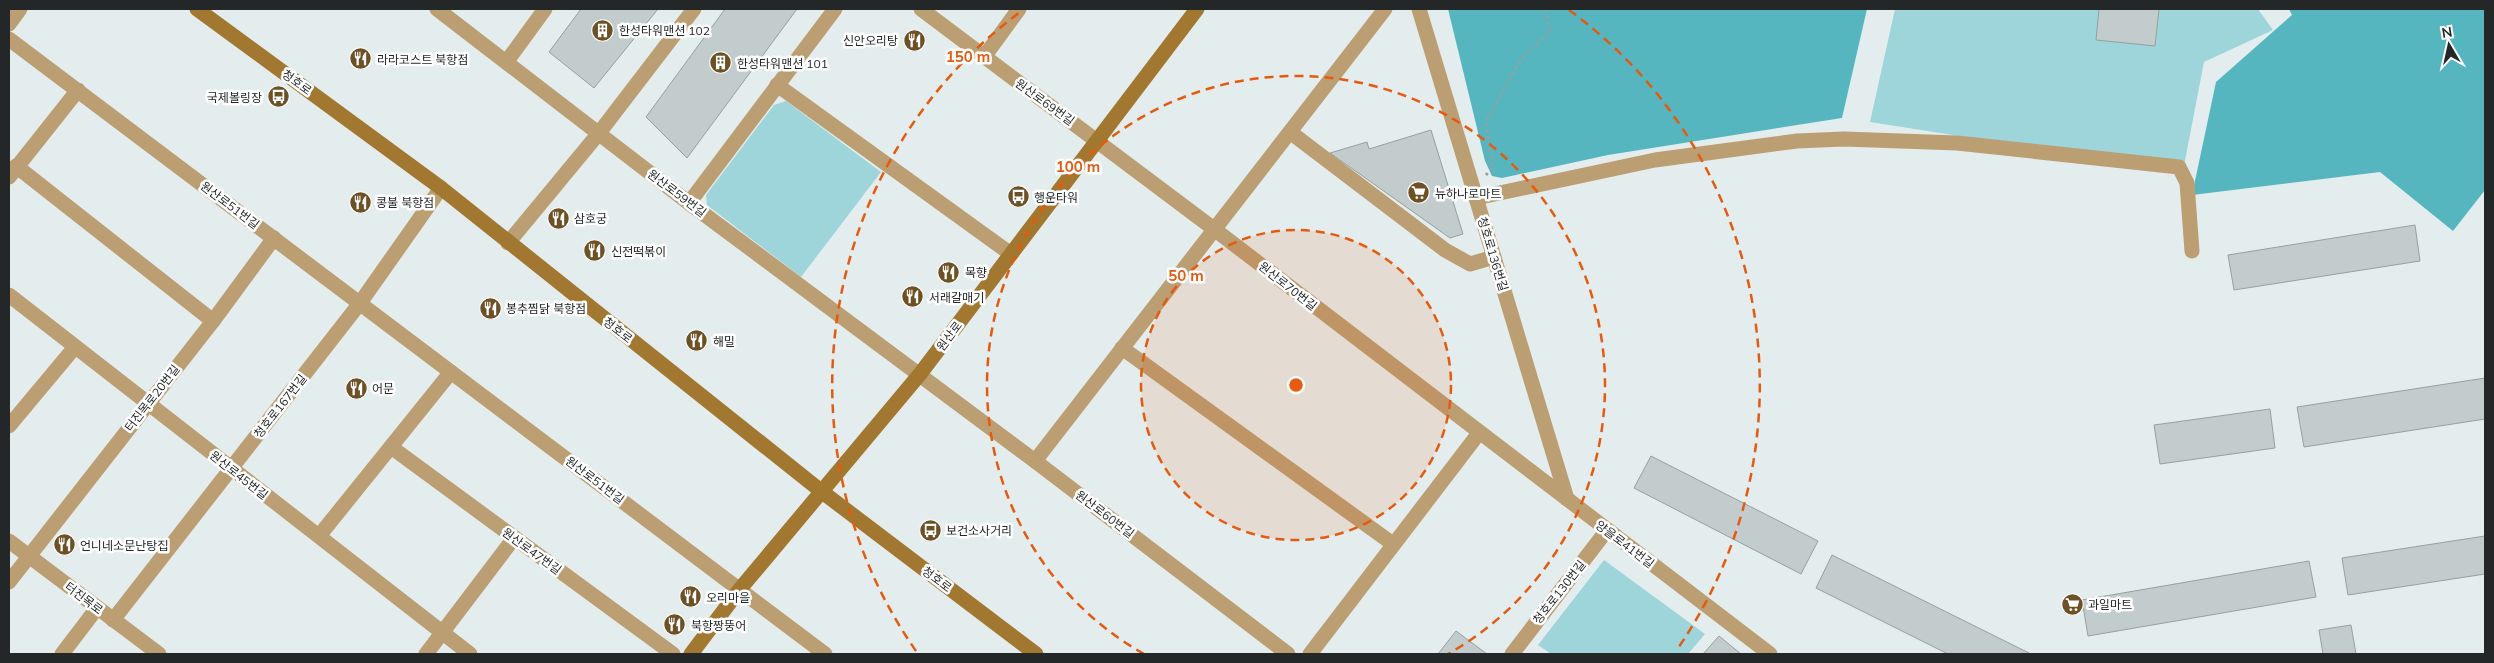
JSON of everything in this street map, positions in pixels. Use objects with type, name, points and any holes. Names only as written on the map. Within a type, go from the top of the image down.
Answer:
[{"type":"street","points":[[9,24],[20,9]]},
{"type":"street","name":"청호로","points":[[197,9],[441,188],[821,491],[1036,654]]},
{"type":"street","name":"원산로59번길","points":[[437,9],[689,203],[920,374]]},
{"type":"street","points":[[507,61],[545,9]]},
{"type":"street","points":[[508,243],[599,133],[694,9]]},
{"type":"street","points":[[689,203],[835,9]]},
{"type":"street","name":"원산로69번길","points":[[921,9],[1097,140]]},
{"type":"street","points":[[984,57],[1020,9]]},
{"type":"street","name":"원산로","points":[[691,654],[740,589],[920,374],[1197,9]]},
{"type":"street","points":[[1035,461],[1385,9]]},
{"type":"street","name":"청호로136번길","points":[[1419,9],[1567,499]]},
{"type":"street","name":"원산로51번길","points":[[9,39],[825,654]]},
{"type":"street","points":[[777,85],[1011,254]]},
{"type":"street","points":[[78,90],[12,172],[214,321]]},
{"type":"street","points":[[1290,132],[1445,250],[1470,264],[1494,257]]},
{"type":"street","points":[[1475,193],[1645,162],[1797,141],[1874,138],[1957,144],[2179,167],[2187,183],[2192,250]]},
{"type":"street","name":"원산로70번길","points":[[1097,140],[1479,433]]},
{"type":"street","name":"청호로167번길","points":[[113,620],[360,303],[441,188]]},
{"type":"street","name":"터진목로20번길","points":[[9,582],[147,403],[214,321],[274,238]]},
{"type":"street","name":"원산로45번길","points":[[9,295],[470,654]]},
{"type":"street","points":[[10,423],[75,347]]},
{"type":"street","points":[[1122,348],[1393,544]]},
{"type":"street","points":[[319,536],[451,372]]},
{"type":"street","name":"원산로60번길","points":[[920,374],[1288,654]]},
{"type":"street","points":[[1310,654],[1479,433]]},
{"type":"street","name":"양을로41번길","points":[[1479,433],[1770,654]]},
{"type":"street","name":"원산로47번길","points":[[392,447],[673,654]]},
{"type":"street","name":"청호로130번길","points":[[1512,654],[1607,530]]},
{"type":"street","points":[[426,654],[514,538]]},
{"type":"street","name":"터진목로","points":[[9,541],[159,654]]},
{"type":"street","points":[[62,654],[97,608]]},
{"type":"path","points":[[1475,193],[1492,167],[1486,121],[1522,58],[1550,32],[1545,9]]},
{"type":"shaded area","points":[[1448,9],[1867,9],[1842,118],[1608,155],[1502,178],[1492,176],[1485,161]]},
{"type":"shaded area","points":[[1895,9],[2258,9],[2273,30],[2204,62],[2183,171],[1870,122]]},
{"type":"shaded area","points":[[2289,9],[2485,9],[2485,190],[2453,231],[2380,172],[2192,195],[2216,82],[2292,15]]},
{"type":"shaded area","points":[[786,101],[881,172],[801,277],[707,205],[706,195],[774,105]]},
{"type":"shaded area","points":[[1604,560],[1705,634],[1688,654],[1551,654],[1538,645]]},
{"type":"building","name":"한성타워맨션 102","points":[[581,9],[658,9],[594,88],[549,52]]},
{"type":"building","name":"한성타워맨션 101","points":[[725,9],[797,9],[687,158],[646,117]]},
{"type":"building","points":[[2099,9],[2159,9],[2155,46],[2096,40]]},
{"type":"building","name":"뉴하나로마트","points":[[1431,130],[1463,234],[1450,238],[1330,153],[1367,142],[1369,149]]},
{"type":"building","points":[[2415,225],[2420,261],[2234,290],[2228,255]]},
{"type":"building","points":[[2485,378],[2485,419],[2304,447],[2297,407]]},
{"type":"building","points":[[2270,409],[2275,448],[2160,464],[2154,425]]},
{"type":"building","points":[[1651,456],[1818,541],[1801,574],[1634,488]]},
{"type":"building","points":[[2485,536],[2485,574],[2348,595],[2342,558]]},
{"type":"building","points":[[1832,555],[2031,654],[1948,654],[1816,588]]},
{"type":"building","points":[[2309,561],[2316,597],[2088,636],[2082,600]]},
{"type":"building","points":[[2351,625],[2356,654],[2323,654],[2319,630]]},
{"type":"building","points":[[1456,631],[1487,654],[1438,654]]},
{"type":"building","points":[[1719,636],[1741,654],[1703,654]]},
{"type":"place","name":"한성타워맨션 102","points":[[603,30]]},
{"type":"place","name":"신안오리탕","points":[[914,40]]},
{"type":"place","name":"라라코스트 북항점","points":[[361,59]]},
{"type":"place","name":"한성타워맨션 101","points":[[721,63]]},
{"type":"place","name":"국제볼링장","points":[[278,97]]},
{"type":"place","name":"뉴하나로마트","points":[[1419,193]]},
{"type":"place","name":"행운타워","points":[[1018,197]]},
{"type":"place","name":"콩불 북항점","points":[[360,202]]},
{"type":"place","name":"삼호궁","points":[[558,218]]},
{"type":"place","name":"신전떡볶이","points":[[595,251]]},
{"type":"place","name":"목향","points":[[949,272]]},
{"type":"place","name":"서래갈매기","points":[[913,297]]},
{"type":"place","name":"봉추찜닭 북항점","points":[[490,308]]},
{"type":"place","name":"해밀","points":[[697,341]]},
{"type":"place","name":"어문","points":[[356,388]]},
{"type":"place","name":"보건소사거리","points":[[930,530]]},
{"type":"place","name":"언니네소문난탕집","points":[[64,545]]},
{"type":"place","name":"오리마을","points":[[690,597]]},
{"type":"place","name":"과일마트","points":[[2072,604]]},
{"type":"place","name":"북항짱뚱어","points":[[675,625]]}]
